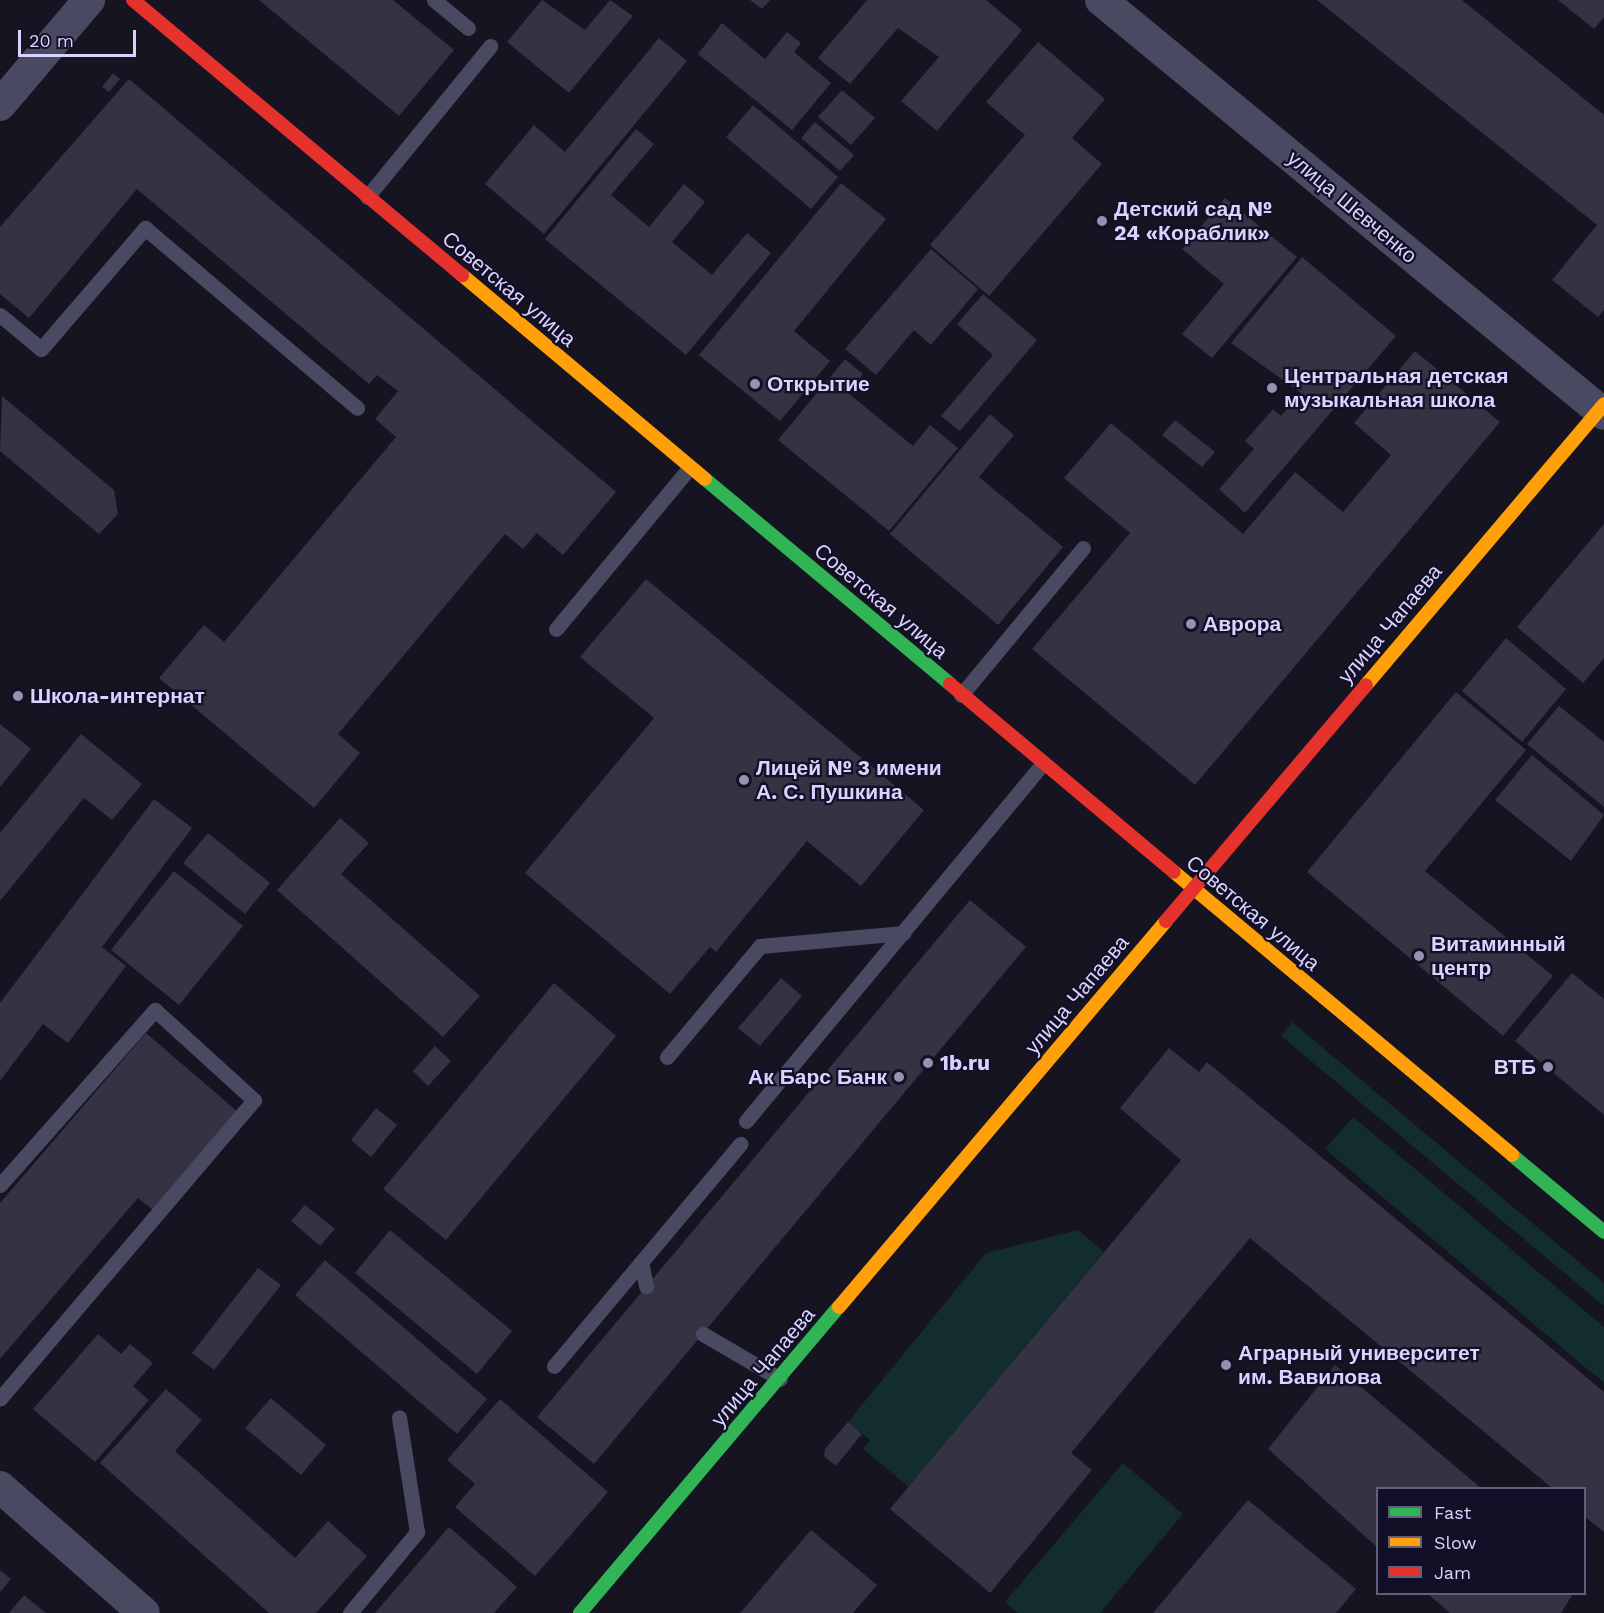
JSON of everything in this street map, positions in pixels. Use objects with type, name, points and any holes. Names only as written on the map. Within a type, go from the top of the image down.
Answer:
[{"type":"street","points":[[0,105],[89,0]]},
{"type":"street","name":"Советская улица","points":[[133,0],[1192,891],[1602,1225]]},
{"type":"street","name":"улица Шевченко","points":[[1101,0],[1602,409]]},
{"type":"street","name":"улица Чапаева","points":[[580,1613],[1602,409]]},
{"type":"street","points":[[0,1487],[144,1613]]},
{"type":"lane","points":[[434,0],[468,28]]},
{"type":"lane","points":[[367,197],[490,46]]},
{"type":"lane","points":[[0,315],[41,350],[145,228],[357,408]]},
{"type":"lane","points":[[556,629],[689,468]]},
{"type":"lane","points":[[961,695],[1083,549]]},
{"type":"lane","points":[[746,1121],[1042,764]]},
{"type":"lane","points":[[667,1057],[760,946],[903,933]]},
{"type":"lane","points":[[0,1185],[155,1010],[254,1100],[0,1398]]},
{"type":"lane","points":[[554,1366],[740,1144]]},
{"type":"lane","points":[[641,1262],[646,1286]]},
{"type":"lane","points":[[703,1334],[780,1379]]},
{"type":"lane","points":[[350,1613],[417,1532],[399,1417]]},
{"type":"green space","points":[[1292,1022],[1604,1283],[1604,1306],[1281,1036]]},
{"type":"green space","points":[[1353,1117],[1604,1327],[1604,1383],[1325,1149]]},
{"type":"green space","points":[[1078,1230],[1104,1252],[909,1487],[863,1449],[870,1440],[848,1422],[986,1253]]},
{"type":"green space","points":[[1123,1463],[1183,1514],[1100,1613],[1018,1613],[1005,1602]]},
{"type":"building","points":[[259,0],[393,0],[454,50],[399,116]]},
{"type":"building","points":[[542,0],[585,30],[610,0],[633,16],[569,93],[507,42]]},
{"type":"building","points":[[750,0],[770,0],[762,9]]},
{"type":"building","points":[[867,0],[986,0],[1022,30],[937,131],[901,101],[939,57],[898,28],[850,84],[818,58]]},
{"type":"building","points":[[1317,0],[1462,0],[1604,115],[1604,310],[1598,317],[1552,280],[1597,225]]},
{"type":"building","points":[[1558,0],[1604,0],[1604,17],[1594,29]]},
{"type":"building","points":[[722,23],[765,59],[787,32],[801,43],[794,52],[831,83],[792,130],[698,54]]},
{"type":"building","points":[[659,38],[687,61],[544,234],[485,184],[534,125],[565,152]]},
{"type":"building","points":[[1038,42],[1105,99],[1072,138],[1102,164],[989,296],[930,245],[1025,135],[986,102]]},
{"type":"building","points":[[113,73],[120,79],[109,92],[102,87]]},
{"type":"building","points":[[129,79],[616,492],[563,555],[537,533],[523,549],[505,534],[338,734],[360,753],[314,808],[159,678],[204,625],[224,642],[396,437],[375,419],[398,391],[377,375],[369,384],[137,189],[29,318],[0,294],[0,227]]},
{"type":"building","points":[[842,90],[875,118],[851,145],[818,117]]},
{"type":"building","points":[[753,105],[838,177],[811,209],[726,137]]},
{"type":"building","points":[[815,122],[854,155],[840,171],[801,138]]},
{"type":"building","points":[[636,129],[654,144],[611,195],[649,227],[684,184],[705,202],[672,242],[712,275],[747,233],[771,253],[686,355],[545,239]]},
{"type":"building","points":[[841,183],[886,219],[794,331],[830,361],[780,421],[699,355]]},
{"type":"building","points":[[1225,198],[1297,257],[1212,358],[1182,334],[1224,284],[1182,249]]},
{"type":"building","points":[[931,249],[978,289],[931,345],[914,330],[876,375],[845,349]]},
{"type":"building","points":[[1302,257],[1396,336],[1245,513],[1219,489],[1254,449],[1245,441],[1273,409],[1281,416],[1301,393],[1231,343]]},
{"type":"building","points":[[983,294],[1037,340],[960,431],[941,416],[993,355],[957,324]]},
{"type":"building","name":"Аврора","points":[[1415,351],[1500,422],[1195,785],[1032,649],[1130,533],[1064,478],[1111,423],[1243,534],[1295,472],[1343,512],[1391,455],[1354,423]]},
{"type":"building","points":[[845,359],[863,374],[848,393],[913,446],[930,425],[958,448],[889,531],[778,440]]},
{"type":"building","points":[[2,396],[114,490],[118,514],[99,534],[0,451]]},
{"type":"building","points":[[990,414],[1014,435],[979,477],[1063,547],[998,625],[890,534]]},
{"type":"building","points":[[1175,420],[1215,452],[1202,467],[1162,435]]},
{"type":"building","points":[[1604,524],[1604,658],[1583,683],[1517,627]]},
{"type":"building","points":[[646,579],[924,810],[861,886],[807,841],[716,952],[710,947],[670,994],[525,873],[654,718],[580,657]]},
{"type":"building","points":[[1506,638],[1566,689],[1522,742],[1462,691]]},
{"type":"building","points":[[1456,692],[1526,750],[1425,871],[1553,976],[1503,1036],[1307,872]]},
{"type":"building","points":[[1559,706],[1604,742],[1604,807],[1527,744]]},
{"type":"building","points":[[0,724],[31,749],[0,787]]},
{"type":"building","points":[[81,734],[142,784],[112,820],[84,798],[0,901],[0,833]]},
{"type":"building","points":[[1532,755],[1604,815],[1571,861],[1495,800]]},
{"type":"building","points":[[154,799],[192,828],[102,947],[126,966],[68,1043],[43,1024],[0,1081],[0,1003]]},
{"type":"building","points":[[340,818],[369,843],[341,874],[480,996],[443,1037],[277,890]]},
{"type":"building","points":[[208,833],[270,883],[245,914],[183,863]]},
{"type":"building","points":[[174,871],[243,926],[179,1005],[111,950]]},
{"type":"building","points":[[970,900],[1026,947],[594,1464],[537,1417]]},
{"type":"building","points":[[1572,973],[1604,999],[1604,1115],[1515,1041]]},
{"type":"building","points":[[781,978],[802,996],[760,1046],[738,1028]]},
{"type":"building","points":[[554,983],[616,1036],[446,1240],[383,1189]]},
{"type":"building","points":[[146,1033],[238,1112],[153,1210],[138,1198],[0,1359],[0,1203]]},
{"type":"building","points":[[435,1046],[451,1061],[428,1086],[413,1071]]},
{"type":"building","points":[[1169,1048],[1199,1072],[1207,1062],[1604,1392],[1604,1532],[1586,1518],[1586,1487],[1551,1487],[1250,1238],[1071,1453],[1092,1470],[990,1593],[890,1509],[1181,1160],[1120,1108]]},
{"type":"building","points":[[376,1108],[397,1125],[371,1157],[351,1140]]},
{"type":"building","points":[[305,1205],[335,1229],[320,1246],[291,1221]]},
{"type":"building","points":[[390,1230],[512,1331],[477,1374],[355,1273]]},
{"type":"building","points":[[325,1260],[487,1399],[457,1434],[295,1295]]},
{"type":"building","points":[[258,1268],[281,1285],[214,1370],[192,1353]]},
{"type":"building","points":[[98,1334],[121,1354],[130,1344],[153,1363],[133,1386],[149,1400],[95,1462],[33,1409]]},
{"type":"building","points":[[1335,1365],[1480,1487],[1376,1487],[1376,1546],[1268,1449]]},
{"type":"building","points":[[166,1389],[202,1420],[175,1451],[295,1558],[328,1521],[367,1556],[316,1613],[269,1613],[100,1463]]},
{"type":"building","points":[[271,1398],[326,1445],[301,1475],[245,1428]]},
{"type":"building","points":[[500,1399],[608,1492],[535,1576],[455,1507],[475,1484],[447,1460]]},
{"type":"building","points":[[848,1422],[862,1434],[836,1466],[824,1456],[825,1449]]},
{"type":"building","points":[[1248,1500],[1356,1589],[1336,1613],[1153,1613]]},
{"type":"building","points":[[449,1527],[517,1587],[494,1613],[375,1613]]},
{"type":"building","points":[[811,1530],[877,1585],[853,1613],[740,1613]]},
{"type":"building","points":[[0,1570],[11,1579],[0,1592]]},
{"type":"building","points":[[24,1595],[46,1613],[9,1613]]},
{"type":"building","points":[[1429,1595],[1572,1595],[1561,1613],[1450,1613]]},
{"type":"traffic: fast","points":[[705,479],[950,684]]},
{"type":"traffic: fast","points":[[1512,1155],[1604,1232]]},
{"type":"traffic: fast","points":[[580,1613],[839,1307]]},
{"type":"traffic: slow","points":[[462,275],[705,479]]},
{"type":"traffic: slow","points":[[1366,685],[1604,404]]},
{"type":"traffic: slow","points":[[1174,872],[1512,1155]]},
{"type":"traffic: slow","points":[[839,1307],[1166,921]]},
{"type":"traffic: jam","points":[[133,0],[462,275]]},
{"type":"traffic: jam","points":[[950,684],[1174,872]]},
{"type":"traffic: jam","points":[[1166,921],[1366,685]]},
{"type":"place","name":"Детский сад № 24 «Кораблик»","points":[[1102,221]]},
{"type":"place","name":"Открытие","points":[[755,384]]},
{"type":"place","name":"Центральная детская музыкальная школа","points":[[1272,388]]},
{"type":"place","name":"Аврора","points":[[1191,624]]},
{"type":"place","name":"Школа-интернат","points":[[18,696]]},
{"type":"place","name":"Лицей № 3 имени А. С. Пушкина","points":[[744,780]]},
{"type":"place","name":"Витаминный центр","points":[[1419,956]]},
{"type":"place","name":"1b.ru","points":[[928,1063]]},
{"type":"place","name":"ВТБ","points":[[1548,1067]]},
{"type":"place","name":"Ак Барс Банк","points":[[899,1077]]},
{"type":"place","name":"Аграрный университет им. Вавилова","points":[[1226,1365]]}]
